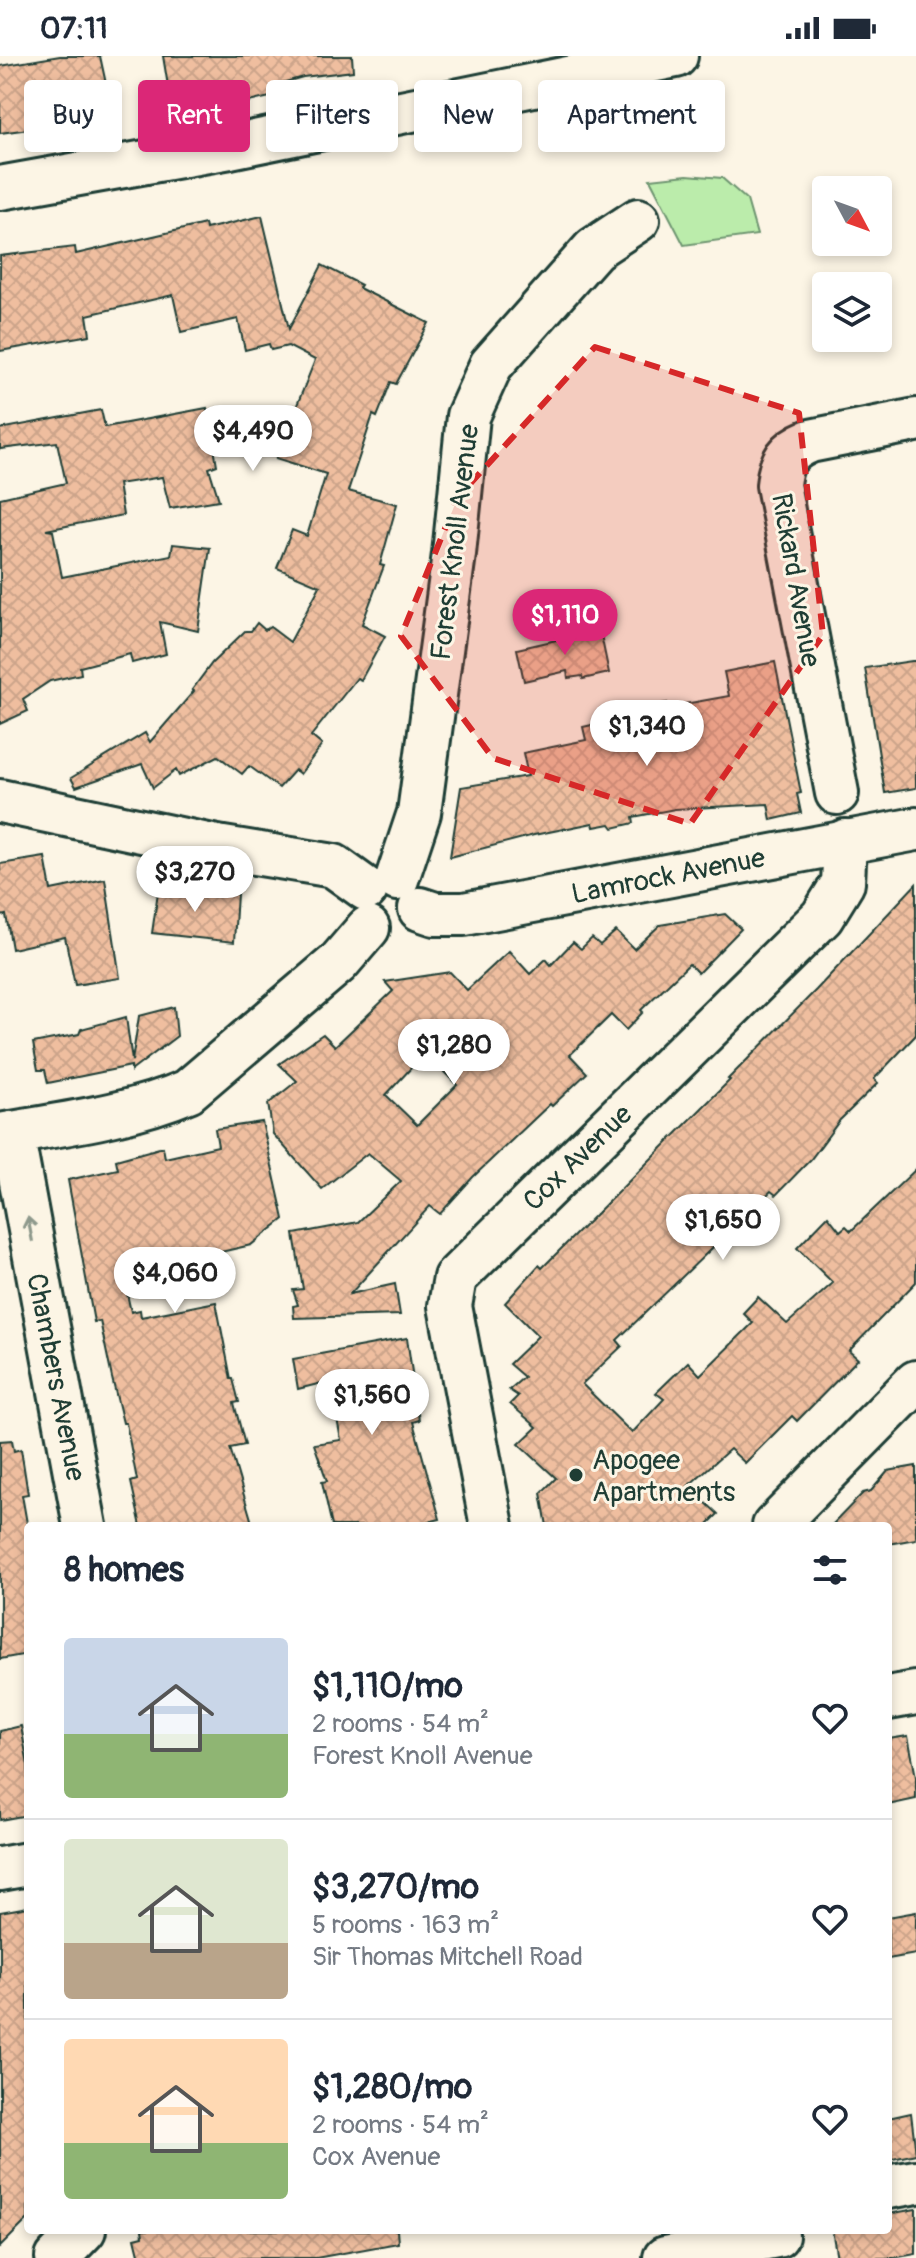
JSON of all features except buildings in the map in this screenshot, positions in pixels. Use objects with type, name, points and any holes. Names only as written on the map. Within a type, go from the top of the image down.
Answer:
[{"type":"street","points":[[0,188],[230,147],[676,56]]},
{"type":"street","name":"Forest Knoll Avenue","points":[[388,901],[419,813],[454,554],[468,416],[491,365],[594,249],[638,220]]},
{"type":"street","name":"Rickard Avenue","points":[[837,793],[778,485],[779,470],[785,456],[796,446],[916,420]]},
{"type":"street","points":[[0,801],[217,847],[334,866],[388,901],[338,963],[188,1091],[169,1099],[88,1119],[6,1134]]},
{"type":"street","name":"Lamrock Avenue","points":[[388,901],[435,914],[464,914],[916,829]]},
{"type":"street","name":"Cox Avenue","points":[[491,1522],[450,1306],[455,1278],[822,917],[843,883],[845,841]]},
{"type":"street","name":"Chambers Avenue","points":[[6,1134],[84,1522]]},
{"type":"street","points":[[778,1522],[916,1382]]},
{"type":"street","points":[[892,1697],[916,1693]]},
{"type":"street","points":[[0,1869],[24,1865]]},
{"type":"street","points":[[892,2186],[916,2182]]},
{"type":"street","points":[[57,2258],[80,2234]]},
{"type":"street","points":[[665,2258],[778,2241]]},
{"type":"highlighted area","points":[[595,347],[799,413],[823,635],[690,824],[493,758],[401,636],[458,497]]},
{"type":"green space","points":[[687,175],[722,178],[747,200],[757,235],[684,245],[650,179]]},
{"type":"place","name":"Apogee Apartments","points":[[576,1475]]}]
